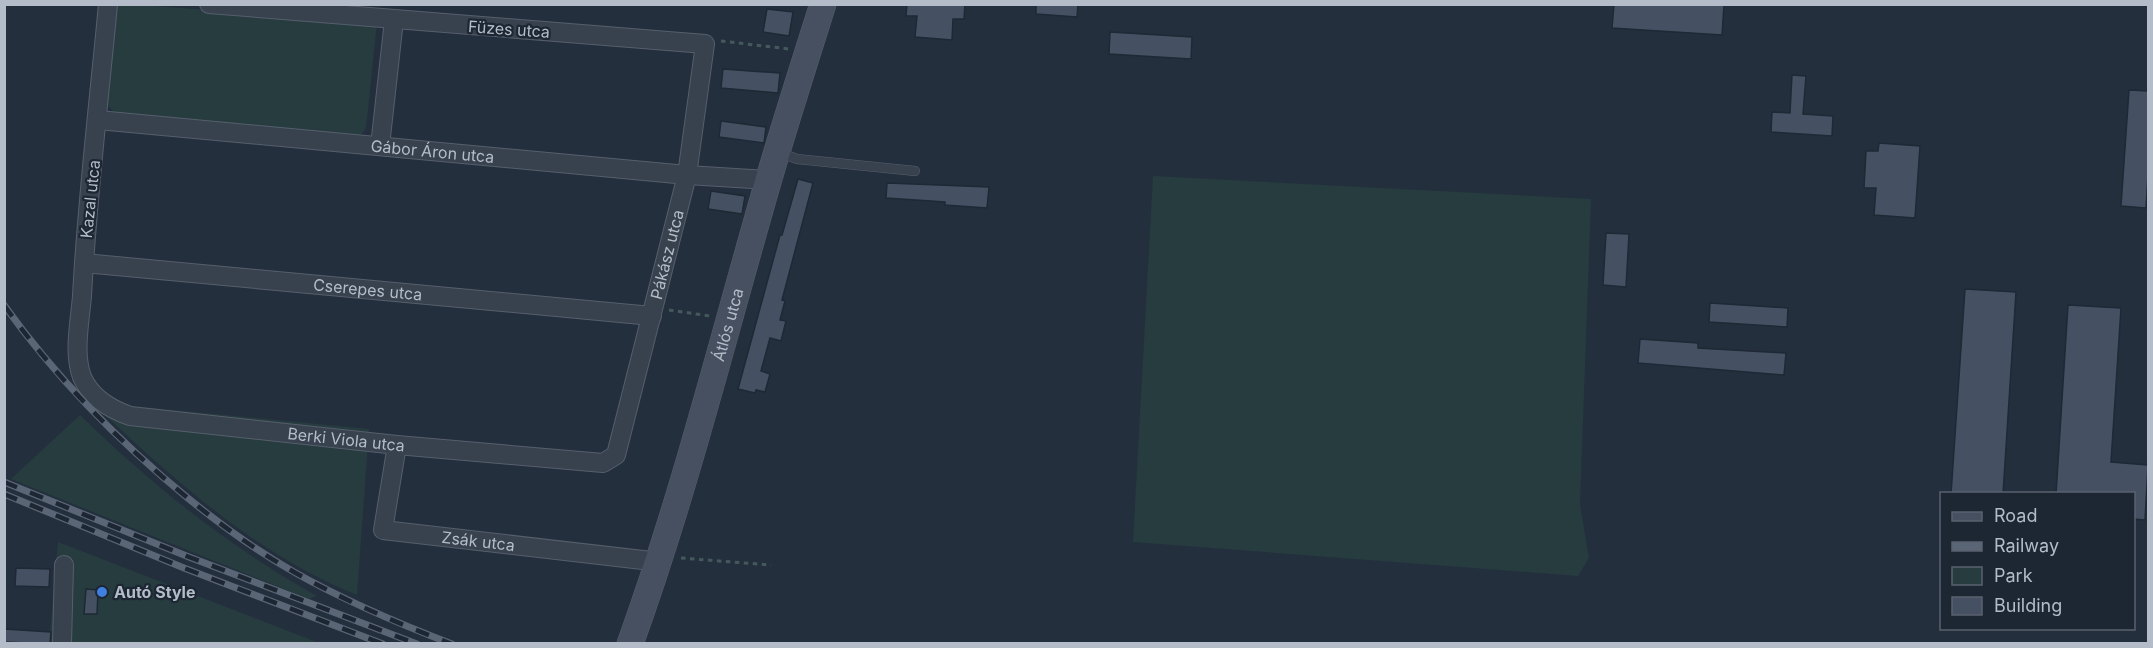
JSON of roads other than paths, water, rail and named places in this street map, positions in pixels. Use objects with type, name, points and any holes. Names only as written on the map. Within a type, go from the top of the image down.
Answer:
[{"type":"street","name":"Kazal utca","points":[[91,391],[81,375],[78,358],[84,263],[108,4]]},
{"type":"street","name":"Füzes utca","points":[[209,4],[705,44]]},
{"type":"street","name":"Átlós utca","points":[[630,644],[680,498],[768,180],[823,4]]},
{"type":"street","points":[[380,146],[394,20]]},
{"type":"street","name":"Pákász utca","points":[[609,461],[616,455],[687,175],[705,44]]},
{"type":"street","name":"Gábor Áron utca","points":[[98,120],[687,175],[768,180]]},
{"type":"street","name":"Cserepes utca","points":[[84,263],[653,311]]},
{"type":"street","name":"Berki Viola utca","points":[[91,391],[106,405],[130,416],[397,445],[603,463],[609,461]]},
{"type":"street","name":"Zsák utca","points":[[397,445],[383,530],[660,559]]},
{"type":"street","points":[[62,644],[64,565]]},
{"type":"lane","points":[[778,152],[797,159],[915,171]]},
{"type":"railway","points":[[4,305],[45,359],[90,408],[138,455],[214,519],[267,556],[332,593],[452,644]]},
{"type":"railway","points":[[4,482],[189,557],[417,644]]},
{"type":"railway","points":[[4,494],[184,568],[383,644]]},
{"type":"place","name":"Autó Style","points":[[102,592]]}]
